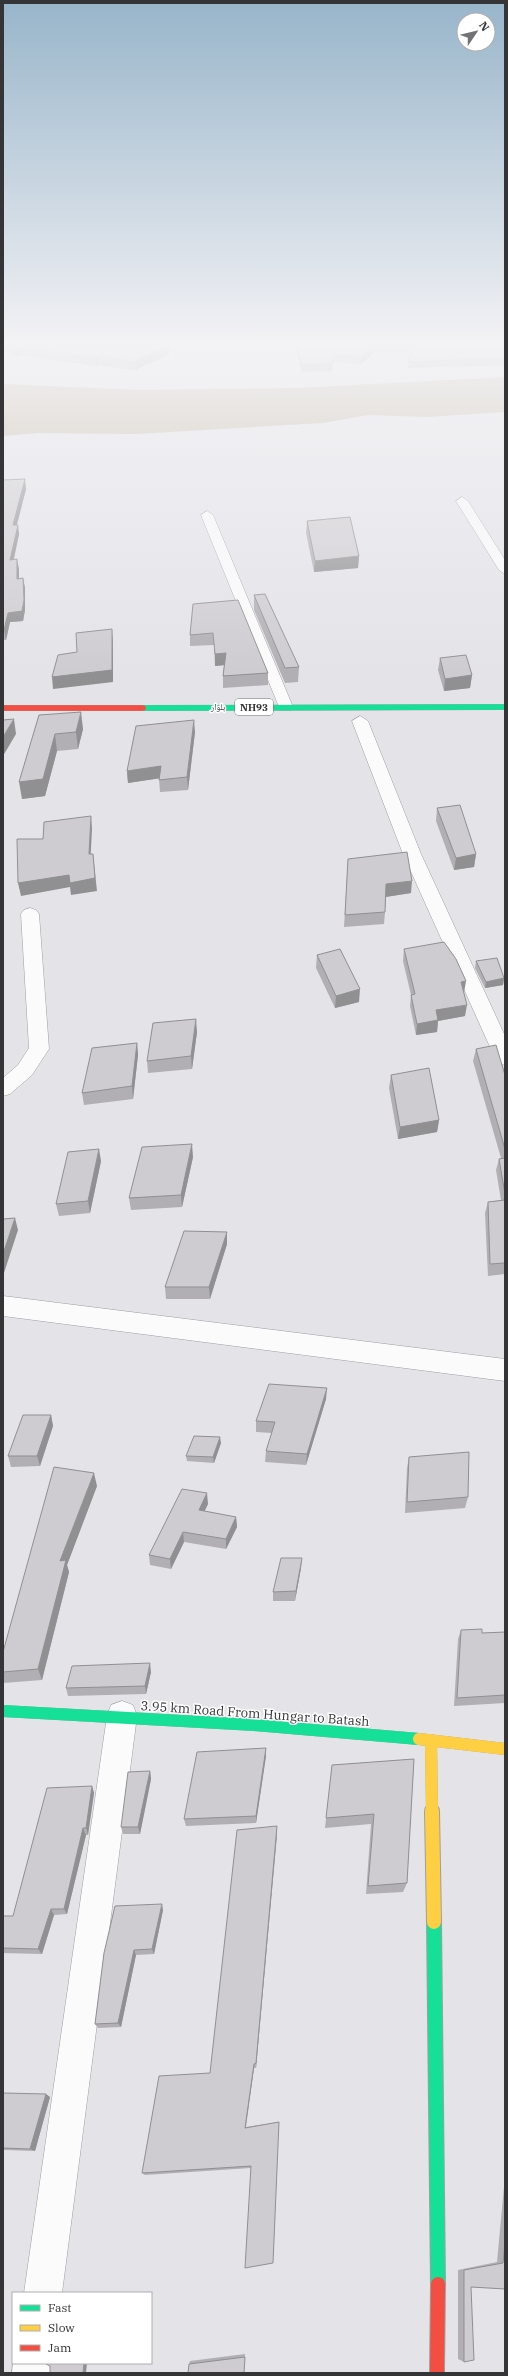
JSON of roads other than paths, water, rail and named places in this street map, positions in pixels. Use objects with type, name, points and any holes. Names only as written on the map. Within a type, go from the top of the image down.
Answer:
[{"type":"main road","name":"بلوار","points":[[3,708],[505,707]]},
{"type":"main road","name":"3.95 km Road From Hungar to Batash","points":[[3,1711],[122,1716],[431,1740],[505,1749]]},
{"type":"main road","points":[[431,1740],[438,2230],[437,2373]]},
{"type":"street","points":[[462,502],[505,570]]},
{"type":"street","points":[[207,515],[286,707]]},
{"type":"street","points":[[360,721],[412,854],[505,1058]]},
{"type":"street","points":[[3,1089],[25,1070],[38,1049],[30,914]]},
{"type":"street","points":[[3,1306],[505,1370]]},
{"type":"street","points":[[43,2292],[122,1716]]}]
